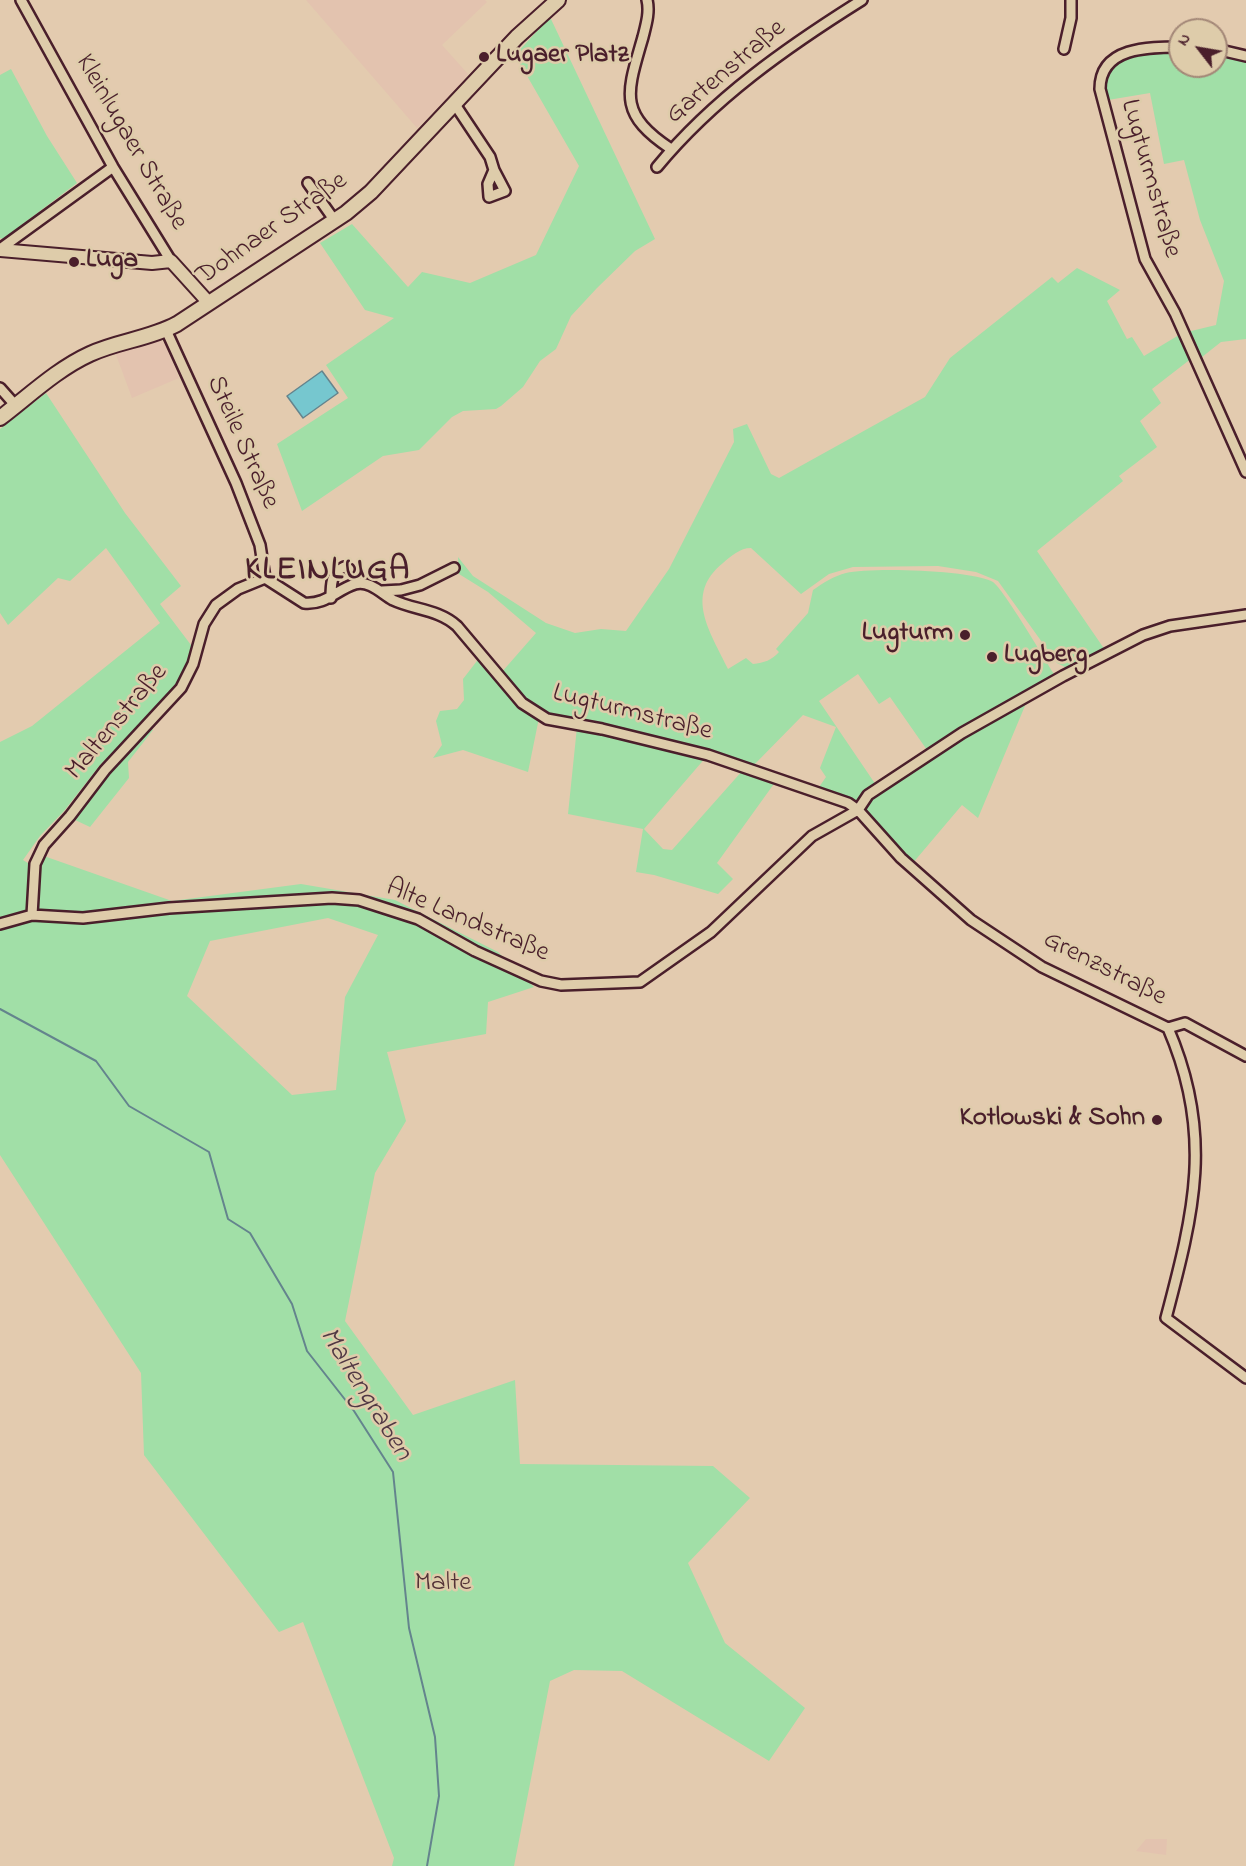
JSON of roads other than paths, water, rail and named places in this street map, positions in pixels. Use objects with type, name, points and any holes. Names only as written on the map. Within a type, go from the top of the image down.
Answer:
[{"type":"main road","name":"Dohnaer Straße","points":[[0,418],[88,355],[166,330],[335,221],[371,192],[517,37],[558,0]]},
{"type":"street","name":"Kleinlugaer Straße","points":[[21,0],[113,167],[171,261],[209,303]]},
{"type":"street","points":[[648,0],[648,15],[630,100],[638,123],[671,149]]},
{"type":"street","name":"Gartenstraße","points":[[657,166],[671,149],[733,90],[768,62],[862,0]]},
{"type":"street","points":[[1064,49],[1071,18],[1071,0]]},
{"type":"street","name":"Lugturmstraße","points":[[1168,48],[1135,51],[1114,58],[1104,68],[1101,89],[1145,259],[1174,313],[1246,472]]},
{"type":"street","points":[[1228,52],[1246,56]]},
{"type":"street","points":[[454,104],[490,157],[494,170]]},
{"type":"street","points":[[0,249],[113,167]]},
{"type":"street","points":[[308,183],[335,221]]},
{"type":"street","points":[[0,249],[152,263],[171,261]]},
{"type":"street","name":"Steile Straße","points":[[166,330],[240,493],[260,545],[265,578]]},
{"type":"street","points":[[0,388],[16,406]]},
{"type":"street","points":[[265,578],[304,603],[315,604],[331,598],[331,579],[338,570],[344,567],[349,569]]},
{"type":"street","points":[[382,591],[401,590],[420,585],[454,568]]},
{"type":"street","name":"Maltenstraße","points":[[32,915],[35,864],[44,845],[70,816],[105,770],[181,688],[193,664],[204,624],[216,606],[238,589],[265,578]]},
{"type":"street","name":"Lugturmstraße","points":[[331,598],[355,584],[363,584],[382,591],[393,600],[432,611],[451,621],[522,702],[547,720],[602,729],[708,755],[848,803],[858,810]]},
{"type":"street","name":"Alte Landstraße","points":[[0,924],[32,915],[83,918],[169,908],[332,898],[352,899],[418,920],[475,951],[541,981],[561,985],[640,982],[711,932],[812,836],[858,810],[868,795],[962,733],[1063,676],[1143,635],[1170,626],[1246,615]]},
{"type":"street","name":"Grenzstraße","points":[[858,810],[900,858],[971,920],[1042,967],[1168,1028],[1179,1053],[1189,1093],[1197,1141],[1197,1177],[1192,1212],[1166,1318],[1246,1378]]},
{"type":"street","points":[[1168,1028],[1185,1023],[1246,1056]]},
{"type":"water","points":[[322,371],[338,393],[303,418],[287,396]]},
{"type":"waterway","name":"Maltengraben","points":[[0,1009],[96,1061],[129,1106],[209,1152],[228,1219],[250,1233],[292,1304],[307,1351],[354,1411],[393,1472],[409,1628],[435,1737],[439,1796],[427,1866]]},
{"type":"place","name":"Lugaer Platz","points":[[484,57]]},
{"type":"place","name":"Luga","points":[[74,262]]},
{"type":"place","name":"Lugturm","points":[[965,635]]},
{"type":"place","name":"Lugberg","points":[[992,657]]},
{"type":"place","name":"Kotlowski & Sohn","points":[[1157,1120]]},
{"type":"district","name":"KLEINLUGA","points":[[328,573]]},
{"type":"park label","name":"Malte","points":[[443,1585]]}]
